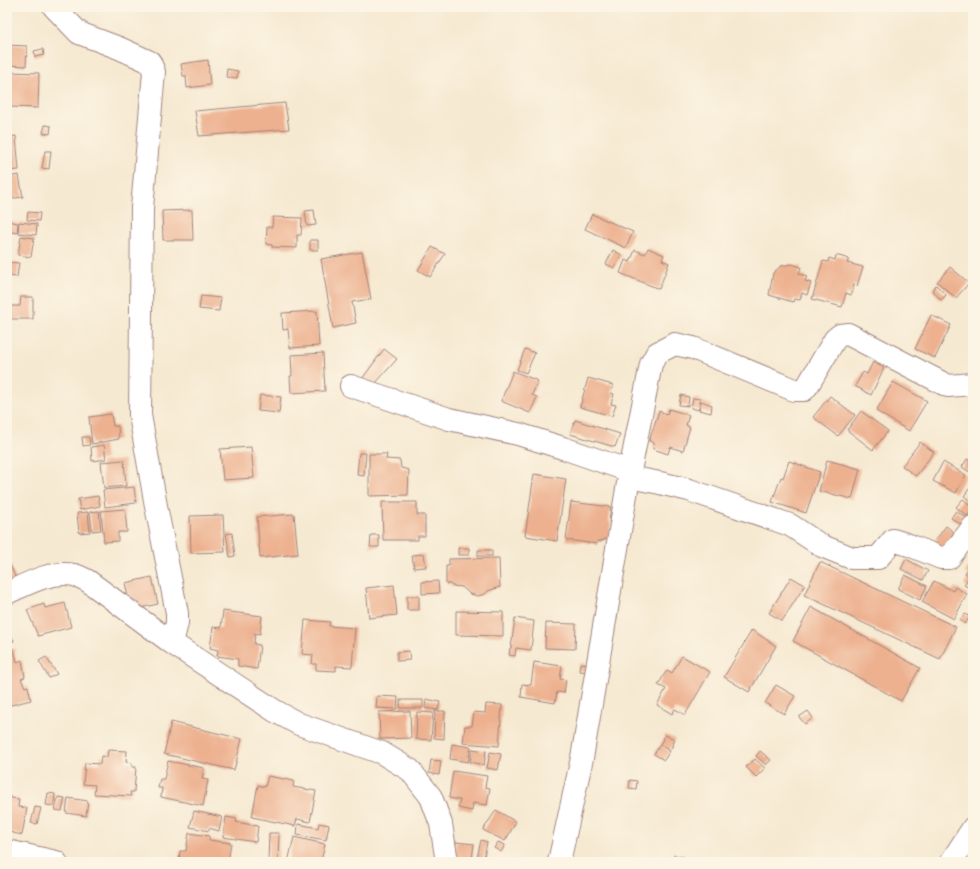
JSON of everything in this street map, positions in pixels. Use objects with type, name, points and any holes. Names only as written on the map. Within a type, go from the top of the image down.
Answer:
[{"type":"street","points":[[54,7],[79,33],[119,48],[150,62],[154,72],[142,208],[140,415],[177,613],[177,624],[172,643]]},
{"type":"street","points":[[559,862],[582,758],[629,474],[651,364],[657,352],[675,344],[693,348],[794,390],[804,390],[835,339],[840,335],[848,334],[948,386],[973,384]]},
{"type":"street","points":[[351,386],[449,419],[518,434],[563,448],[629,474],[689,490],[790,525],[822,546],[852,558],[878,558],[892,540],[941,558],[949,558],[973,527]]},
{"type":"street","points":[[7,593],[52,574],[62,573],[75,575],[88,581],[172,643],[275,711],[299,724],[382,753],[410,770],[431,797],[440,824],[447,862]]},
{"type":"street","points":[[951,862],[973,828]]},
{"type":"street","points":[[7,851],[56,862]]},
{"type":"building","points":[[7,45],[27,46],[26,66],[7,65]]},
{"type":"building","points":[[43,49],[44,55],[35,57],[34,51]]},
{"type":"building","points":[[208,60],[210,85],[187,88],[186,76],[183,76],[181,64]]},
{"type":"building","points":[[227,69],[238,71],[237,78],[226,77]]},
{"type":"building","points":[[10,72],[39,73],[38,108],[9,107],[9,102],[7,101],[7,80],[10,81]]},
{"type":"building","points":[[285,103],[289,129],[199,136],[195,111]]},
{"type":"building","points":[[45,125],[51,126],[50,134],[43,133]]},
{"type":"building","points":[[16,136],[19,170],[7,171],[7,137]]},
{"type":"building","points":[[45,151],[51,151],[49,169],[42,168]]},
{"type":"building","points":[[19,175],[23,197],[7,199],[7,177]]},
{"type":"building","points":[[192,210],[193,240],[163,240],[162,211]]},
{"type":"building","points":[[314,210],[316,225],[307,226],[305,211]]},
{"type":"building","points":[[28,212],[40,213],[39,221],[27,220]]},
{"type":"building","points":[[592,214],[633,232],[626,248],[585,229]]},
{"type":"building","points":[[273,217],[302,218],[301,235],[297,235],[297,248],[272,247],[272,245],[266,244],[267,227],[272,227]]},
{"type":"building","points":[[7,221],[18,223],[17,233],[7,231]]},
{"type":"building","points":[[19,222],[37,224],[36,235],[18,233]]},
{"type":"building","points":[[21,236],[34,238],[31,257],[18,255]]},
{"type":"building","points":[[310,240],[318,240],[318,250],[310,250]]},
{"type":"building","points":[[432,247],[445,254],[430,277],[418,270]]},
{"type":"building","points":[[648,248],[664,255],[662,260],[669,263],[659,289],[620,273],[625,260],[630,262],[635,250],[645,254]]},
{"type":"building","points":[[613,250],[622,255],[614,268],[606,264]]},
{"type":"building","points":[[362,252],[371,299],[352,302],[356,323],[333,328],[321,259]]},
{"type":"building","points":[[836,255],[849,259],[847,263],[863,267],[857,286],[854,285],[851,295],[846,293],[842,307],[812,299],[823,261],[828,262],[829,258],[835,260]]},
{"type":"building","points":[[8,262],[19,263],[17,277],[7,276]]},
{"type":"building","points":[[792,264],[801,267],[799,274],[807,276],[805,281],[811,283],[807,295],[802,293],[800,300],[794,299],[793,302],[769,295],[773,273],[781,266]]},
{"type":"building","points":[[950,267],[969,283],[956,298],[937,282]]},
{"type":"building","points":[[936,285],[946,295],[941,300],[932,290]]},
{"type":"building","points":[[201,296],[221,298],[219,311],[199,309]]},
{"type":"building","points":[[21,297],[33,297],[33,319],[7,319],[8,306],[20,306]]},
{"type":"building","points":[[317,311],[319,346],[290,348],[288,329],[283,330],[282,313]]},
{"type":"building","points":[[931,315],[951,325],[935,358],[915,349]]},
{"type":"building","points":[[384,349],[397,359],[373,386],[362,379]]},
{"type":"building","points":[[525,349],[535,353],[526,373],[517,370]]},
{"type":"building","points":[[323,353],[325,391],[291,393],[291,355]]},
{"type":"building","points":[[873,362],[884,368],[871,395],[855,386],[863,372],[867,374]]},
{"type":"building","points":[[513,371],[538,381],[532,395],[537,397],[530,413],[501,401]]},
{"type":"building","points":[[588,378],[613,385],[611,393],[614,394],[611,404],[616,405],[612,416],[580,407]]},
{"type":"building","points":[[893,382],[927,401],[909,431],[876,411]]},
{"type":"building","points":[[260,395],[281,397],[279,413],[258,411]]},
{"type":"building","points":[[681,395],[689,397],[688,406],[679,405]]},
{"type":"building","points":[[830,396],[855,415],[838,436],[813,417]]},
{"type":"building","points":[[693,398],[700,399],[699,410],[691,408]]},
{"type":"building","points":[[701,401],[712,405],[711,413],[699,410]]},
{"type":"building","points":[[669,409],[689,415],[686,425],[690,427],[683,451],[670,447],[668,454],[653,449],[654,443],[649,441],[659,411],[667,414]]},
{"type":"building","points":[[861,411],[888,431],[873,450],[847,430]]},
{"type":"building","points":[[111,414],[113,426],[118,426],[119,439],[92,444],[89,417]]},
{"type":"building","points":[[575,420],[620,434],[615,447],[570,434]]},
{"type":"building","points":[[82,437],[89,437],[90,445],[83,446]]},
{"type":"building","points":[[920,442],[934,452],[916,476],[902,466]]},
{"type":"building","points":[[104,445],[106,459],[92,461],[91,447]]},
{"type":"building","points":[[251,447],[254,478],[223,480],[220,449]]},
{"type":"building","points":[[359,453],[366,453],[364,476],[357,475]]},
{"type":"building","points":[[369,454],[387,454],[386,459],[400,460],[401,468],[409,470],[408,495],[369,496]]},
{"type":"building","points":[[967,459],[973,463],[973,470],[971,473],[962,467]]},
{"type":"building","points":[[124,460],[126,486],[104,488],[101,462]]},
{"type":"building","points":[[827,460],[860,469],[852,499],[819,491]]},
{"type":"building","points":[[789,461],[820,472],[806,513],[772,502],[781,477],[783,478]]},
{"type":"building","points":[[943,462],[966,475],[956,493],[933,481]]},
{"type":"building","points":[[534,474],[566,479],[557,541],[525,536]]},
{"type":"building","points":[[134,487],[136,503],[105,507],[103,490]]},
{"type":"building","points":[[969,489],[973,493],[973,503],[964,496]]},
{"type":"building","points":[[98,496],[100,506],[80,510],[78,499]]},
{"type":"building","points":[[963,499],[973,507],[967,516],[956,507]]},
{"type":"building","points":[[382,502],[417,502],[417,515],[425,515],[425,536],[418,536],[418,540],[383,540]]},
{"type":"building","points":[[571,502],[611,507],[609,539],[604,539],[604,541],[601,540],[601,542],[597,541],[597,544],[566,540]]},
{"type":"building","points":[[125,509],[127,532],[118,532],[118,541],[104,542],[101,511]]},
{"type":"building","points":[[99,511],[101,530],[92,531],[90,512]]},
{"type":"building","points":[[956,511],[967,518],[962,525],[951,518]]},
{"type":"building","points":[[88,512],[90,532],[79,533],[77,513]]},
{"type":"building","points":[[294,514],[298,554],[260,558],[257,517]]},
{"type":"building","points":[[223,515],[225,552],[191,553],[190,516]]},
{"type":"building","points":[[946,526],[956,534],[939,557],[929,549]]},
{"type":"building","points":[[232,533],[235,556],[230,557],[226,534]]},
{"type":"building","points":[[371,535],[379,535],[379,547],[370,547]]},
{"type":"building","points":[[458,548],[469,548],[469,555],[458,555]]},
{"type":"building","points":[[478,550],[492,550],[492,556],[478,556]]},
{"type":"building","points":[[424,554],[426,567],[414,568],[412,555]]},
{"type":"building","points":[[499,558],[500,587],[478,596],[470,594],[462,587],[446,584],[446,566],[449,566],[449,559]]},
{"type":"building","points":[[906,559],[928,571],[923,580],[901,569]]},
{"type":"building","points":[[7,560],[17,581],[7,585]]},
{"type":"building","points":[[973,560],[973,578],[965,573]]},
{"type":"building","points":[[820,562],[956,627],[940,659],[804,595]]},
{"type":"building","points":[[905,575],[927,586],[920,600],[898,589]]},
{"type":"building","points":[[152,577],[158,604],[131,610],[125,583]]},
{"type":"building","points":[[791,577],[805,585],[782,621],[769,613]]},
{"type":"building","points":[[969,577],[973,580],[973,590],[964,585]]},
{"type":"building","points":[[438,581],[439,593],[422,594],[422,582]]},
{"type":"building","points":[[934,581],[953,591],[955,587],[967,594],[954,619],[922,602]]},
{"type":"building","points":[[394,585],[397,615],[369,618],[366,588]]},
{"type":"building","points":[[407,596],[419,596],[419,610],[407,610]]},
{"type":"building","points":[[65,603],[71,627],[38,636],[27,610],[44,604],[45,608]]},
{"type":"building","points":[[811,607],[920,668],[901,701],[793,641]]},
{"type":"building","points":[[223,611],[262,616],[260,634],[255,633],[254,644],[260,645],[257,669],[238,666],[238,659],[217,656],[218,650],[210,648],[213,627],[221,628]]},
{"type":"building","points":[[456,611],[503,612],[503,636],[456,635]]},
{"type":"building","points":[[965,614],[970,617],[965,624],[960,620]]},
{"type":"building","points":[[515,618],[534,621],[531,650],[516,648],[515,656],[509,655]]},
{"type":"building","points":[[305,620],[330,622],[329,626],[355,628],[352,667],[336,666],[336,671],[316,670],[316,664],[312,664],[313,655],[302,654]]},
{"type":"building","points":[[546,623],[576,624],[575,649],[545,648]]},
{"type":"building","points":[[7,629],[14,641],[7,643]]},
{"type":"building","points":[[752,630],[776,646],[749,692],[724,677]]},
{"type":"building","points":[[14,649],[17,662],[22,660],[25,677],[21,679],[25,687],[28,686],[31,700],[7,706],[7,650]]},
{"type":"building","points":[[409,651],[410,660],[397,661],[397,652]]},
{"type":"building","points":[[682,656],[710,672],[685,715],[675,709],[672,714],[657,705],[666,689],[658,685],[667,670],[672,673]]},
{"type":"building","points":[[46,657],[57,674],[49,678],[39,661]]},
{"type":"building","points":[[534,662],[562,666],[560,679],[566,680],[564,693],[557,692],[555,703],[521,697],[522,684],[531,685]]},
{"type":"building","points":[[580,663],[591,664],[590,672],[579,671]]},
{"type":"building","points":[[776,685],[795,696],[784,714],[765,703]]},
{"type":"building","points":[[377,696],[398,697],[397,709],[376,708]]},
{"type":"building","points":[[426,699],[440,702],[438,710],[425,708]]},
{"type":"building","points":[[400,700],[423,700],[423,708],[400,708]]},
{"type":"building","points":[[486,704],[502,705],[499,746],[463,743],[465,726],[472,726],[474,712],[485,713]]},
{"type":"building","points":[[410,711],[411,738],[380,739],[379,712]]},
{"type":"building","points":[[435,711],[445,711],[444,739],[434,738]]},
{"type":"building","points":[[808,711],[813,718],[805,724],[799,717]]},
{"type":"building","points":[[417,712],[433,713],[431,740],[416,739]]},
{"type":"building","points":[[171,722],[242,739],[234,770],[164,754]]},
{"type":"building","points":[[665,735],[675,739],[671,749],[660,745]]},
{"type":"building","points":[[452,744],[471,747],[468,762],[450,759]]},
{"type":"building","points":[[660,745],[670,751],[664,760],[654,754]]},
{"type":"building","points":[[472,749],[486,751],[484,765],[470,762]]},
{"type":"building","points":[[108,750],[127,751],[126,762],[132,763],[132,767],[136,767],[134,792],[130,792],[131,796],[94,794],[95,785],[83,784],[85,763],[100,764],[101,756],[107,757]]},
{"type":"building","points":[[760,751],[771,760],[766,765],[756,756]]},
{"type":"building","points":[[490,752],[501,754],[498,770],[487,768]]},
{"type":"building","points":[[755,759],[765,768],[756,777],[746,767]]},
{"type":"building","points":[[431,760],[441,761],[439,775],[429,773]]},
{"type":"building","points":[[168,761],[204,768],[202,779],[208,780],[203,806],[161,797],[162,788],[158,788],[160,779],[164,779]]},
{"type":"building","points":[[453,771],[487,776],[485,787],[490,788],[487,805],[473,803],[472,811],[458,808],[460,800],[449,798]]},
{"type":"building","points":[[268,776],[294,781],[293,787],[316,791],[310,822],[297,819],[295,826],[252,817],[258,785],[265,787]]},
{"type":"building","points":[[630,780],[637,781],[636,789],[629,788]]},
{"type":"building","points":[[7,793],[11,798],[19,799],[18,807],[27,808],[22,835],[9,832],[8,840]]},
{"type":"building","points":[[48,793],[55,794],[54,806],[46,805]]},
{"type":"building","points":[[58,797],[65,798],[62,811],[55,810]]},
{"type":"building","points":[[68,798],[88,801],[86,816],[66,813]]},
{"type":"building","points":[[35,807],[41,808],[37,824],[31,823]]},
{"type":"building","points":[[496,810],[516,822],[505,841],[483,830]]},
{"type":"building","points":[[194,811],[222,817],[219,831],[209,828],[209,831],[190,827]]},
{"type":"building","points":[[226,817],[237,819],[236,822],[258,826],[256,842],[223,837]]},
{"type":"building","points":[[319,823],[329,825],[326,840],[297,835],[298,824],[318,828]]},
{"type":"building","points":[[189,833],[209,836],[209,840],[231,843],[228,862],[179,862],[180,851],[186,851]]},
{"type":"building","points":[[269,833],[279,833],[278,862],[268,861]]},
{"type":"building","points":[[294,837],[325,844],[321,862],[288,862]]},
{"type":"building","points":[[481,840],[487,842],[483,862],[476,862]]},
{"type":"building","points":[[456,842],[474,844],[472,859],[455,857]]},
{"type":"building","points":[[498,842],[505,845],[501,852],[494,848]]},
{"type":"building","points":[[674,855],[684,857],[682,862],[673,862]]}]
